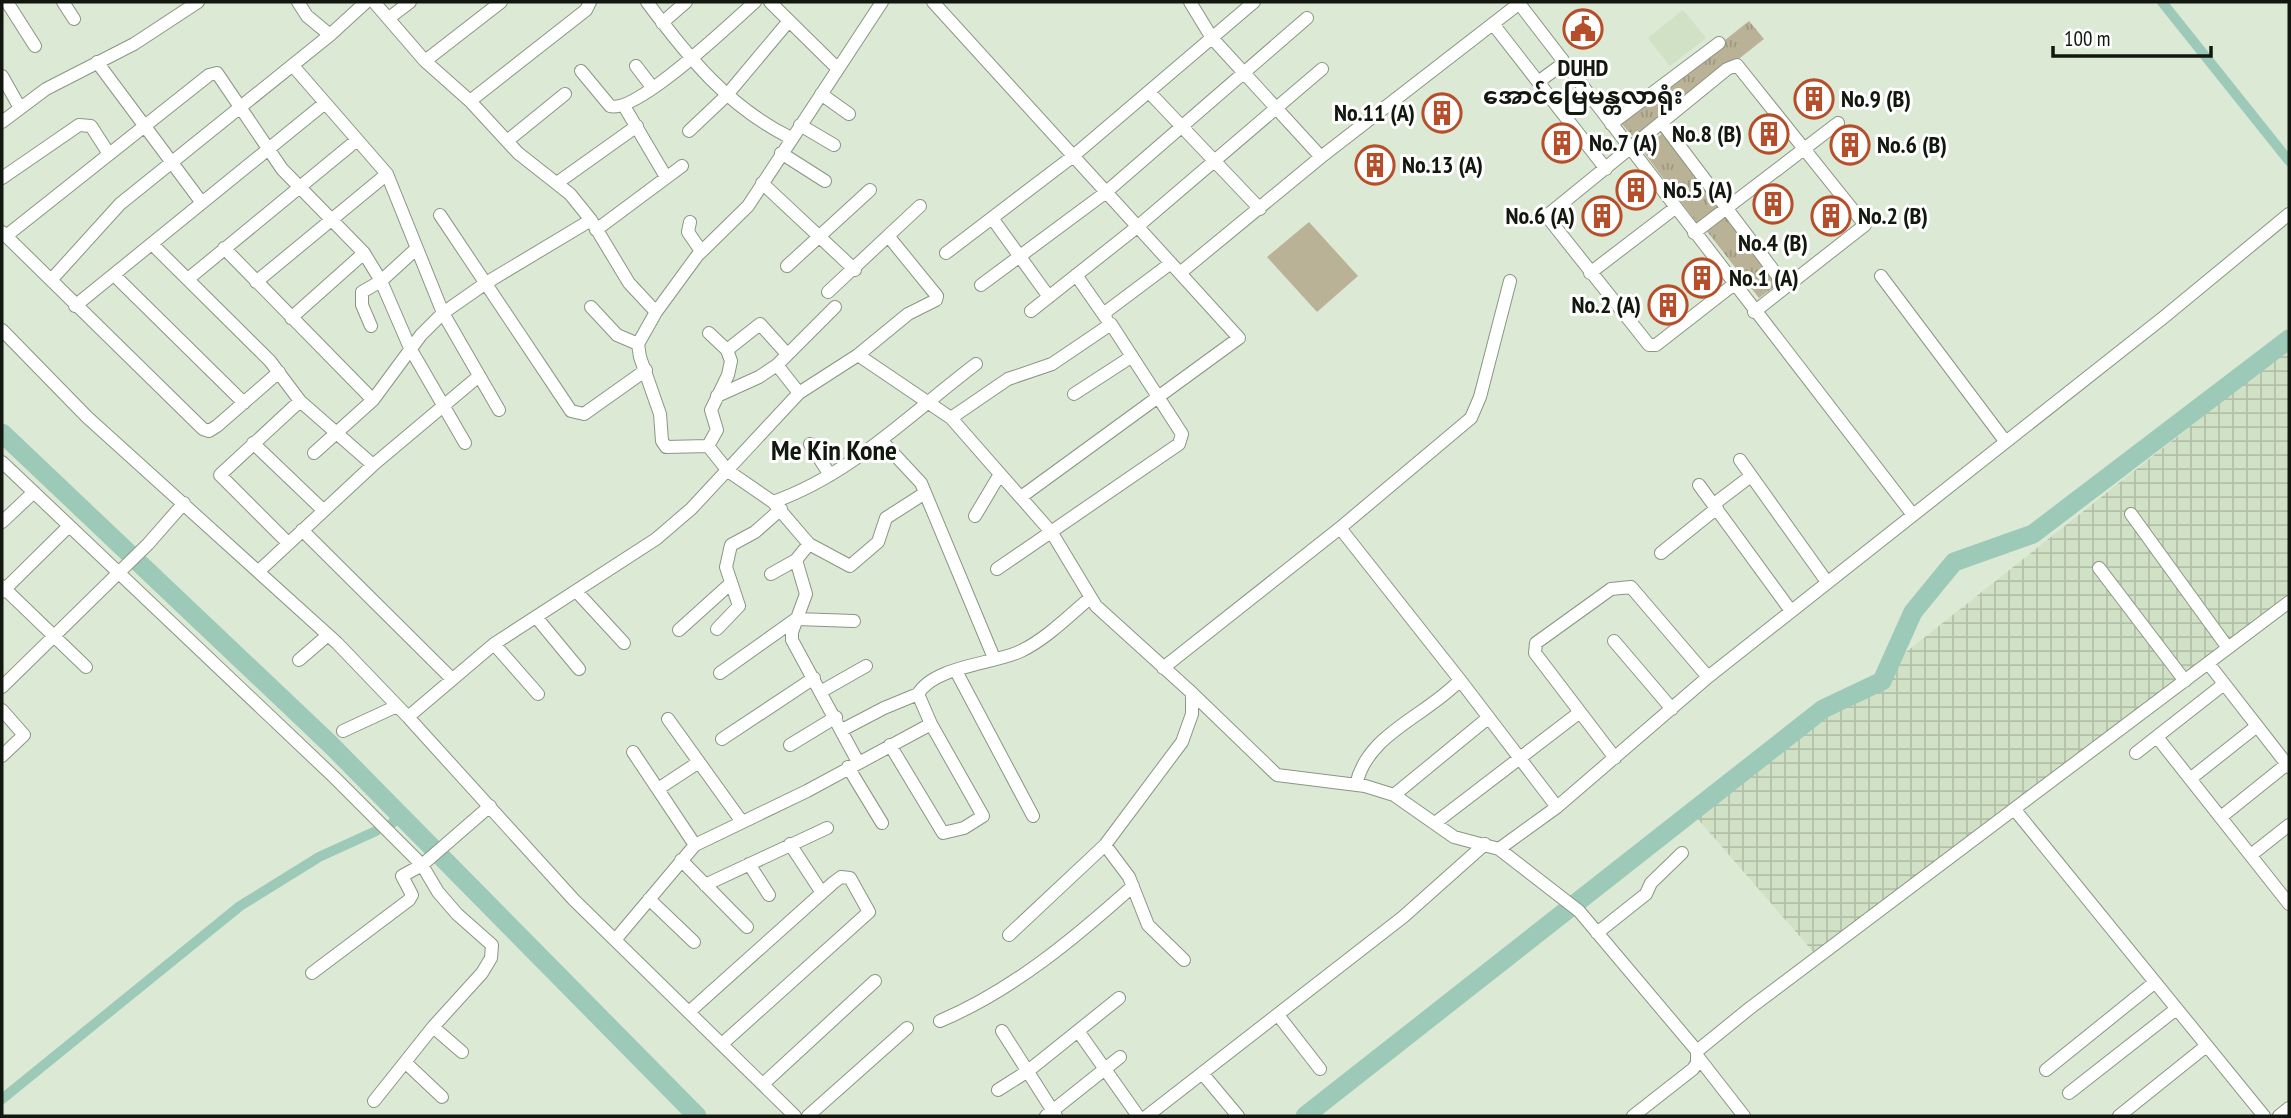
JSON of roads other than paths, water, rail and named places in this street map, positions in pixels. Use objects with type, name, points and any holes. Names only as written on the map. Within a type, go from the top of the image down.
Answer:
[{"type":"street","points":[[8,2],[35,46]]},
{"type":"street","points":[[63,2],[74,19]]},
{"type":"street","points":[[2,122],[46,89],[134,44],[198,2]]},
{"type":"street","points":[[298,2],[307,16],[330,35]]},
{"type":"street","points":[[52,279],[121,204],[294,67],[366,2]]},
{"type":"street","points":[[374,2],[425,61],[470,101],[507,141],[557,183],[594,225],[629,283],[656,312]]},
{"type":"street","points":[[389,18],[410,2]]},
{"type":"street","points":[[425,61],[501,2]]},
{"type":"street","points":[[470,101],[586,10],[590,2]]},
{"type":"street","points":[[647,2],[689,60],[726,96],[764,125],[791,138]]},
{"type":"street","points":[[662,23],[687,2]]},
{"type":"street","points":[[581,71],[610,106],[624,106],[689,60],[755,2]]},
{"type":"street","points":[[770,2],[838,69]]},
{"type":"street","points":[[708,446],[675,449],[666,447],[662,441],[660,414],[638,344],[656,312],[701,251],[748,206],[881,2]]},
{"type":"street","points":[[933,2],[1239,340],[1021,497]]},
{"type":"street","points":[[1190,2],[1212,38],[1321,157]]},
{"type":"street","points":[[946,253],[1072,157],[1254,2]]},
{"type":"street","points":[[951,418],[1008,379],[1052,364],[1107,319],[1260,209],[1321,157],[1519,2],[1733,285],[1913,515]]},
{"type":"street","points":[[981,285],[1105,193],[1307,18]]},
{"type":"street","points":[[689,131],[726,96],[788,22]]},
{"type":"street","points":[[1493,24],[1606,169]]},
{"type":"street","points":[[1611,124],[1719,44]]},
{"type":"street","points":[[97,62],[148,126],[202,203]]},
{"type":"street","points":[[1538,82],[1564,63]]},
{"type":"street","points":[[1733,285],[1656,345],[1649,345],[1590,273],[1549,219],[1549,214],[1727,69],[1737,65],[1865,225],[1754,312]]},
{"type":"street","points":[[636,66],[652,87]]},
{"type":"street","points":[[294,67],[387,174],[443,313],[499,410]]},
{"type":"street","points":[[1031,311],[1137,227],[1322,69]]},
{"type":"street","points":[[279,372],[209,431],[203,429],[4,234],[215,73],[221,75],[268,149],[298,186],[364,253],[381,281],[410,348],[465,443]]},
{"type":"street","points":[[2,76],[20,108]]},
{"type":"street","points":[[1149,92],[1260,209]]},
{"type":"street","points":[[507,141],[565,93]]},
{"type":"street","points":[[821,94],[849,114]]},
{"type":"street","points":[[1566,117],[1591,98]]},
{"type":"street","points":[[75,306],[325,103]]},
{"type":"street","points":[[624,106],[666,177]]},
{"type":"street","points":[[1694,233],[1838,122]]},
{"type":"street","points":[[1662,124],[1786,287]]},
{"type":"street","points":[[2,178],[79,125],[91,126],[108,154]]},
{"type":"street","points":[[800,125],[834,145]]},
{"type":"street","points":[[557,183],[637,126]]},
{"type":"street","points":[[188,279],[357,140]]},
{"type":"street","points":[[781,153],[825,181]]},
{"type":"street","points":[[314,453],[373,400],[410,348],[443,313],[486,282],[594,225],[682,166]]},
{"type":"street","points":[[256,282],[387,174]]},
{"type":"street","points":[[762,183],[855,270]]},
{"type":"street","points":[[787,266],[870,190]]},
{"type":"street","points":[[828,292],[855,270],[920,206]]},
{"type":"street","points":[[1590,273],[1675,208]]},
{"type":"street","points":[[1499,849],[1557,807],[1708,677],[2164,317],[2289,214]]},
{"type":"street","points":[[440,215],[571,411],[578,415],[584,414],[649,377]]},
{"type":"street","points":[[992,218],[1049,297]]},
{"type":"street","points":[[690,222],[688,232],[701,251]]},
{"type":"street","points":[[408,717],[494,645],[656,539],[728,471],[799,393],[858,355],[908,314],[937,298],[888,237]]},
{"type":"street","points":[[152,244],[279,372],[300,401],[373,465]]},
{"type":"street","points":[[225,248],[373,400]]},
{"type":"street","points":[[371,326],[360,297],[362,292],[381,281],[416,249]]},
{"type":"street","points":[[291,318],[364,253]]},
{"type":"street","points":[[114,275],[243,403]]},
{"type":"street","points":[[997,569],[1179,444],[1182,434],[1076,275]]},
{"type":"street","points":[[1881,276],[2005,442]]},
{"type":"street","points":[[1163,668],[1340,528],[1471,418],[1480,397],[1510,281]]},
{"type":"street","points":[[591,307],[617,335],[638,344]]},
{"type":"street","points":[[717,396],[759,377],[777,365],[835,307]]},
{"type":"street","points":[[727,349],[760,324],[787,354]]},
{"type":"street","points":[[2,330],[87,417],[260,570],[328,635],[408,717],[574,900],[794,1116]]},
{"type":"street","points":[[708,446],[718,430],[711,410],[730,369],[731,360],[727,349],[709,333]]},
{"type":"street","points":[[858,355],[951,418],[1052,533],[1090,598],[1121,631],[1192,693],[1277,775],[1356,785],[1395,795],[1461,840],[1499,849],[1565,897],[1698,1054],[1744,1116]]},
{"type":"street","points":[[1074,394],[1131,357]]},
{"type":"street","points":[[717,629],[738,606],[726,567],[731,544],[755,532],[777,506],[864,454],[925,402],[976,364]]},
{"type":"street","points":[[777,365],[799,393]]},
{"type":"street","points":[[260,570],[373,465],[479,376]]},
{"type":"street","points":[[288,543],[220,475],[300,401]]},
{"type":"street","points":[[881,440],[907,465],[925,493],[994,659]]},
{"type":"street","points":[[253,443],[323,510]]},
{"type":"street","points":[[810,444],[830,475]]},
{"type":"street","points":[[708,446],[728,471],[777,506],[809,544],[847,566],[853,566],[878,542],[881,526],[886,518],[925,493]]},
{"type":"street","points":[[1740,460],[1827,582]]},
{"type":"street","points":[[2,462],[422,865],[444,900],[494,948],[482,973],[433,1027],[374,1101]]},
{"type":"street","points":[[975,516],[1000,474]]},
{"type":"street","points":[[1661,553],[1751,476]]},
{"type":"street","points":[[1699,485],[1791,611]]},
{"type":"street","points":[[2,522],[34,492]]},
{"type":"street","points":[[2,687],[148,544],[184,503]]},
{"type":"street","points":[[2131,514],[2228,648]]},
{"type":"street","points":[[69,526],[3,589],[86,667]]},
{"type":"street","points":[[1340,528],[1557,807]]},
{"type":"street","points":[[302,530],[452,678]]},
{"type":"street","points":[[771,574],[796,560],[809,544]]},
{"type":"street","points":[[796,560],[806,594],[796,619],[792,640],[836,717],[853,764],[882,823]]},
{"type":"street","points":[[2099,568],[2185,681]]},
{"type":"street","points":[[679,630],[730,584]]},
{"type":"street","points":[[1615,758],[1535,653],[1536,643],[1617,587],[1631,587],[1708,677]]},
{"type":"street","points":[[577,592],[624,643]]},
{"type":"street","points":[[842,730],[918,694],[932,681],[1021,652],[1090,598]]},
{"type":"street","points":[[1633,1116],[1693,1069],[1698,1054],[1804,966],[2015,810],[2289,601]]},
{"type":"street","points":[[536,617],[579,668]]},
{"type":"street","points":[[720,673],[796,619],[854,621]]},
{"type":"street","points":[[299,660],[328,635]]},
{"type":"street","points":[[1614,641],[1672,709]]},
{"type":"street","points":[[494,645],[538,694]]},
{"type":"street","points":[[2208,663],[2288,766],[2221,817]]},
{"type":"street","points":[[822,691],[866,666]]},
{"type":"street","points":[[956,671],[1033,816]]},
{"type":"street","points":[[722,739],[814,678]]},
{"type":"street","points":[[1356,785],[1365,757],[1460,680]]},
{"type":"street","points":[[2136,753],[2224,684]]},
{"type":"street","points":[[1009,935],[1105,845],[1182,742],[1192,715],[1192,693]]},
{"type":"street","points":[[890,745],[938,828],[948,833],[964,828],[983,816],[931,724],[918,694]]},
{"type":"street","points":[[342,731],[397,706]]},
{"type":"street","points":[[2,710],[24,734],[2,756]]},
{"type":"street","points":[[1435,823],[1580,712]]},
{"type":"street","points":[[790,745],[836,717]]},
{"type":"street","points":[[1395,795],[1488,718]]},
{"type":"street","points":[[668,719],[742,822]]},
{"type":"street","points":[[615,940],[695,845],[931,724]]},
{"type":"street","points":[[2190,779],[2257,726]]},
{"type":"street","points":[[2157,737],[2251,855],[2287,895]]},
{"type":"street","points":[[633,752],[695,845]]},
{"type":"street","points":[[658,789],[699,762]]},
{"type":"street","points":[[312,973],[409,900],[412,895],[402,876],[422,865],[490,806]]},
{"type":"street","points":[[2015,810],[2205,1047],[2264,1116]]},
{"type":"street","points":[[2251,855],[2289,825]]},
{"type":"street","points":[[705,885],[827,828]]},
{"type":"street","points":[[790,844],[822,893]]},
{"type":"street","points":[[1147,1116],[1408,912],[1485,844]]},
{"type":"street","points":[[1105,845],[1133,886],[1148,925],[1184,960]]},
{"type":"street","points":[[1597,933],[1646,894],[1651,883],[1682,853]]},
{"type":"street","points":[[681,860],[747,927]]},
{"type":"street","points":[[749,863],[769,895]]},
{"type":"street","points":[[689,1012],[841,877],[850,878],[869,912],[722,1045]]},
{"type":"street","points":[[940,1021],[979,1002],[1074,939],[1133,886]]},
{"type":"street","points":[[649,899],[694,942]]},
{"type":"street","points":[[763,1084],[875,981]]},
{"type":"street","points":[[2046,1070],[2154,983]]},
{"type":"street","points":[[998,1090],[1028,1072],[1119,998]]},
{"type":"street","points":[[2069,1093],[2175,1010]]},
{"type":"street","points":[[1278,1015],[1320,1069]]},
{"type":"street","points":[[433,1027],[462,1052]]},
{"type":"street","points":[[808,1116],[907,1028]]},
{"type":"street","points":[[1002,1031],[1052,1115],[1120,1057]]},
{"type":"street","points":[[1078,1031],[1138,1116]]},
{"type":"street","points":[[2119,1116],[2205,1047]]},
{"type":"street","points":[[406,1063],[442,1097]]},
{"type":"street","points":[[1202,1073],[1238,1116]]},
{"type":"street","points":[[2280,1116],[2289,1108]]},
{"type":"waterway","points":[[2162,2],[2289,161]]},
{"type":"waterway","points":[[1305,1116],[1823,709],[1882,681],[1913,612],[1954,562],[2033,534],[2289,339]]},
{"type":"waterway","points":[[2,433],[330,744],[697,1116]]},
{"type":"waterway","points":[[392,823],[402,818]]},
{"type":"waterway","points":[[2,1099],[240,906],[319,857],[376,831]]},
{"type":"place","name":"DUHD အောင်မြေမန္တလာရုံး","points":[[1583,29]]},
{"type":"place","name":"No.9 (B)","points":[[1814,99]]},
{"type":"place","name":"No.11 (A)","points":[[1442,113]]},
{"type":"place","name":"No.8 (B)","points":[[1769,134]]},
{"type":"place","name":"No.7 (A)","points":[[1562,143]]},
{"type":"place","name":"No.6 (B)","points":[[1850,145]]},
{"type":"place","name":"No.13 (A)","points":[[1375,165]]},
{"type":"place","name":"No.5 (A)","points":[[1636,190]]},
{"type":"place","name":"No.4 (B)","points":[[1773,204]]},
{"type":"place","name":"No.6 (A)","points":[[1602,216]]},
{"type":"place","name":"No.2 (B)","points":[[1831,216]]},
{"type":"place","name":"No.1 (A)","points":[[1702,278]]},
{"type":"place","name":"No.2 (A)","points":[[1668,305]]},
{"type":"district","name":"Me Kin Kone","points":[[834,450]]}]
